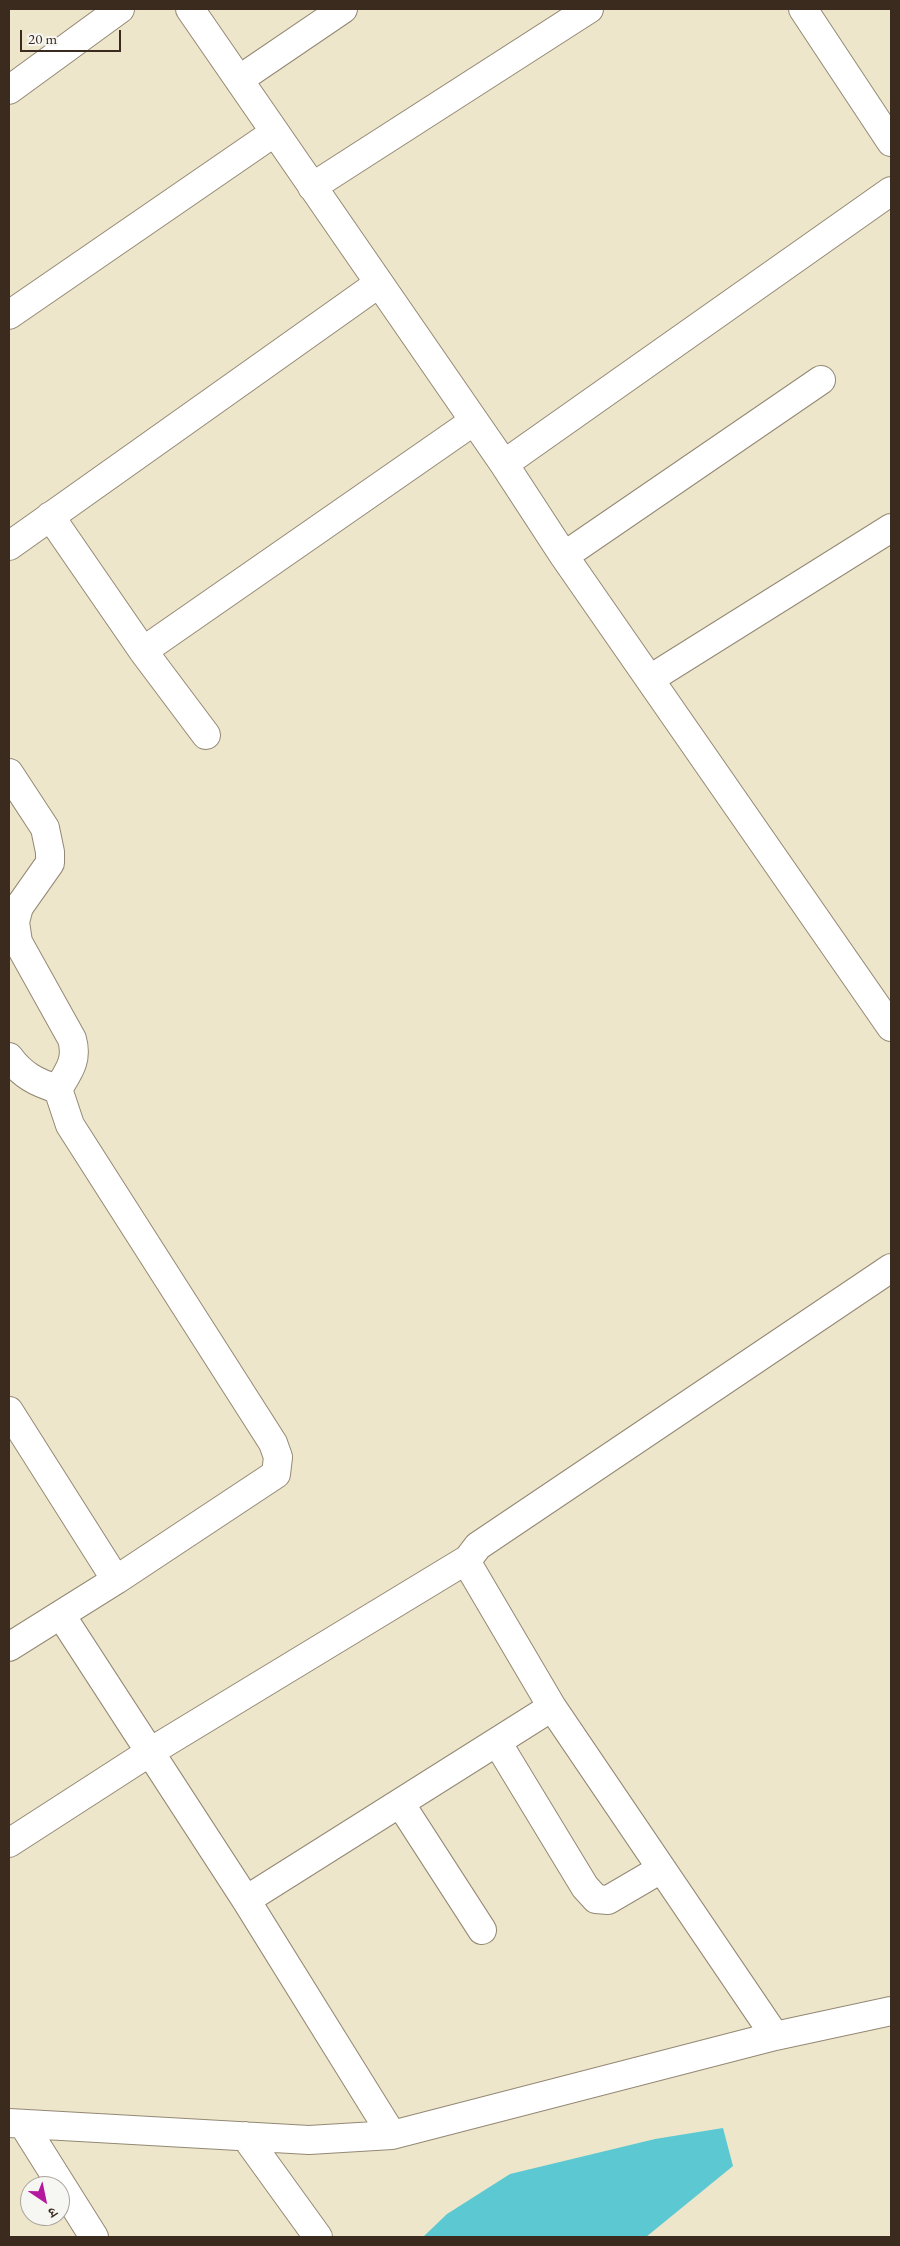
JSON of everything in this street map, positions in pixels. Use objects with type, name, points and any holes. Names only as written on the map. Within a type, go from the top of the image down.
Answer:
[{"type":"street","points":[[9,90],[120,9]]},
{"type":"street","points":[[190,9],[504,464],[564,556],[891,1027]]},
{"type":"street","points":[[240,79],[343,9]]},
{"type":"street","points":[[312,187],[589,9]]},
{"type":"street","points":[[802,9],[891,142]]},
{"type":"street","points":[[9,315],[276,132]]},
{"type":"street","points":[[504,464],[891,191]]},
{"type":"street","points":[[9,546],[378,284]]},
{"type":"street","points":[[564,556],[821,380]]},
{"type":"street","points":[[143,651],[474,421]]},
{"type":"street","points":[[50,516],[143,651],[206,735]]},
{"type":"street","points":[[650,679],[891,528]]},
{"type":"street","points":[[9,772],[45,828],[49,841],[50,863],[19,907],[16,922],[18,942],[72,1039],[74,1048],[73,1065],[58,1089]]},
{"type":"street","points":[[9,1057],[18,1070],[30,1078],[40,1084],[58,1089]]},
{"type":"street","points":[[9,1647],[116,1580],[276,1474],[278,1457],[273,1443],[84,1148],[70,1124],[58,1089]]},
{"type":"street","points":[[9,1843],[150,1752],[468,1559],[478,1546],[891,1268]]},
{"type":"street","points":[[9,1411],[116,1580]]},
{"type":"street","points":[[468,1559],[469,1566],[552,1707],[775,2036]]},
{"type":"street","points":[[61,1615],[246,1900],[392,2135]]},
{"type":"street","points":[[246,1900],[552,1707]]},
{"type":"street","points":[[496,1742],[585,1887],[596,1899],[608,1900],[661,1869]]},
{"type":"street","points":[[400,1803],[482,1930]]},
{"type":"street","points":[[16,2124],[309,2140],[392,2135],[775,2036],[891,2012]]},
{"type":"street","points":[[16,2124],[94,2237]]},
{"type":"street","points":[[245,2136],[318,2237]]},
{"type":"water","points":[[723,2128],[733,2166],[646,2237],[423,2237],[447,2214],[510,2174],[655,2139]]}]
